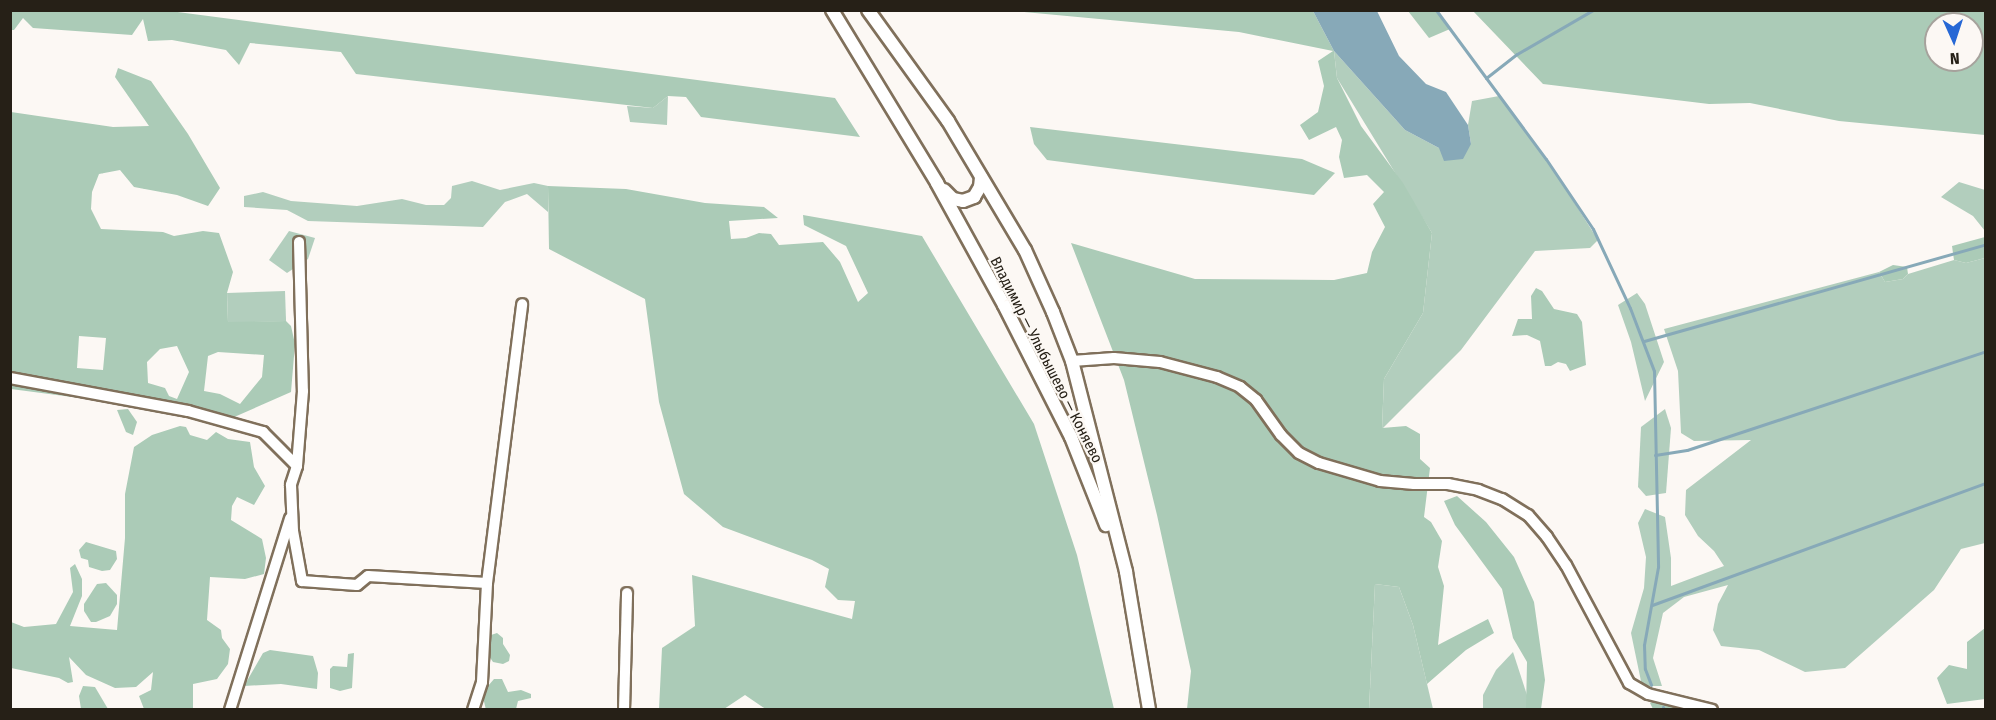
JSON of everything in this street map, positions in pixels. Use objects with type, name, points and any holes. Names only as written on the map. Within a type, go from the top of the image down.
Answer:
[{"type":"main road","name":"Владимир — Улыбышево — Коняево","points":[[832,10],[937,183],[1071,436],[1103,515],[1134,625]]},
{"type":"main road","name":"Владимир — Улыбышево — Коняево","points":[[868,10],[948,121],[1025,250],[1072,362],[1126,572],[1149,710]]},
{"type":"main road","name":"Владимир — Улыбышево — Коняево","points":[[937,183],[952,199],[963,201],[974,197],[980,187],[981,177]]},
{"type":"street","points":[[299,242],[303,391],[297,466],[291,485],[292,510],[302,581],[357,585],[368,576],[487,583]]},
{"type":"street","points":[[473,710],[482,682],[487,583],[522,304]]},
{"type":"street","points":[[1072,362],[1114,358],[1160,362],[1217,376],[1240,387],[1256,400],[1281,435],[1299,453],[1319,463],[1380,481],[1448,484],[1478,490],[1502,499],[1528,515],[1547,537],[1566,565],[1629,682],[1648,694],[1712,710]]},
{"type":"street","points":[[10,378],[188,411],[263,432],[297,466]]},
{"type":"street","points":[[230,710],[292,510]]},
{"type":"street","points":[[624,710],[627,592]]},
{"type":"green space","points":[[11,10],[170,11],[835,98],[860,137],[701,117],[686,97],[668,96],[653,108],[356,74],[341,52],[250,43],[239,65],[226,50],[172,40],[148,41],[143,19],[132,35],[33,28],[23,18],[14,30],[11,30]]},
{"type":"green space","points":[[1013,11],[1313,11],[1334,51],[1337,78],[1361,126],[1403,183],[1432,233],[1423,313],[1384,379],[1382,428],[1406,426],[1420,434],[1420,459],[1430,468],[1424,517],[1431,522],[1442,541],[1438,567],[1444,586],[1438,645],[1488,619],[1494,633],[1466,650],[1427,684],[1413,625],[1399,587],[1375,584],[1369,709],[1187,709],[1191,671],[1157,515],[1124,380],[1071,243],[1195,279],[1334,280],[1367,273],[1372,252],[1385,227],[1373,204],[1384,192],[1367,175],[1344,178],[1339,157],[1342,140],[1336,127],[1309,140],[1300,125],[1318,112],[1324,86],[1318,61],[1333,51],[1239,32]]},
{"type":"green space","points":[[1408,11],[1436,11],[1450,29],[1429,38]]},
{"type":"green space","points":[[1473,11],[1985,11],[1985,135],[1839,121],[1750,103],[1709,104],[1543,84]]},
{"type":"green space","points":[[1334,51],[1405,130],[1439,148],[1471,144],[1468,125],[1472,101],[1499,96],[1553,169],[1598,240],[1590,248],[1535,251],[1461,350],[1382,429],[1384,379],[1423,313],[1432,233],[1337,78]]},
{"type":"green space","points":[[118,68],[151,81],[188,134],[220,188],[208,206],[177,195],[134,187],[120,170],[99,174],[92,192],[91,209],[101,229],[163,232],[174,236],[203,231],[219,233],[233,272],[227,293],[228,322],[286,321],[291,326],[295,344],[291,392],[232,418],[11,389],[11,112],[113,127],[149,126],[115,77]],"holes":[[[79,336],[106,338],[103,370],[77,368]],[[177,346],[189,372],[177,399],[169,396],[165,388],[148,383],[147,362],[160,349]],[[218,352],[264,355],[262,377],[240,404],[220,394],[204,391],[208,356]]]},
{"type":"green space","points":[[668,96],[667,125],[630,122],[627,106],[653,108]]},
{"type":"green space","points":[[1030,127],[1302,159],[1335,173],[1314,195],[1047,160],[1034,144]]},
{"type":"green space","points":[[472,181],[500,190],[534,183],[548,186],[548,212],[527,194],[505,202],[483,227],[308,221],[287,210],[244,207],[244,196],[263,192],[291,201],[357,206],[402,199],[426,205],[444,205],[451,198],[452,186]]},
{"type":"green space","points":[[1959,182],[1985,190],[1985,231],[1973,216],[1941,197]]},
{"type":"green space","points":[[548,186],[626,189],[705,203],[764,207],[778,218],[729,221],[731,239],[746,238],[759,233],[771,234],[779,245],[823,242],[840,262],[858,302],[868,293],[846,246],[804,225],[803,215],[922,236],[1034,424],[1077,555],[1114,709],[767,710],[745,695],[724,709],[659,709],[662,648],[695,626],[692,575],[852,619],[855,601],[838,600],[825,587],[829,569],[812,560],[723,527],[684,494],[659,402],[645,299],[549,249]]},
{"type":"green space","points":[[289,231],[315,238],[308,259],[287,273],[269,260]]},
{"type":"green space","points":[[1985,237],[1985,258],[1966,263],[1954,260],[1952,246]]},
{"type":"green space","points":[[1985,258],[1985,543],[1961,549],[1934,590],[1845,668],[1805,672],[1759,650],[1721,646],[1713,630],[1718,604],[1728,585],[1684,597],[1663,613],[1653,658],[1662,686],[1642,686],[1631,633],[1644,588],[1646,557],[1638,523],[1645,509],[1665,517],[1671,558],[1671,586],[1724,566],[1714,551],[1698,536],[1685,515],[1686,490],[1751,440],[1694,441],[1681,433],[1678,371],[1664,329],[1879,272],[1885,282],[1903,279],[1908,274],[1954,260],[1966,263]]},
{"type":"green space","points":[[1893,265],[1907,267],[1908,274],[1903,279],[1885,282],[1879,272]]},
{"type":"green space","points":[[1536,288],[1542,291],[1554,309],[1577,314],[1582,322],[1586,365],[1570,371],[1566,364],[1558,362],[1545,366],[1540,341],[1527,335],[1512,336],[1518,319],[1532,319],[1531,296]]},
{"type":"green space","points":[[285,291],[286,321],[228,323],[227,293]]},
{"type":"green space","points":[[1637,293],[1645,304],[1664,362],[1645,401],[1631,342],[1618,305]]},
{"type":"green space","points":[[128,409],[137,422],[133,435],[126,432],[117,410]]},
{"type":"green space","points":[[1665,409],[1671,428],[1666,493],[1646,496],[1638,487],[1641,427]]},
{"type":"green space","points":[[180,426],[186,427],[190,435],[207,440],[216,432],[228,439],[250,442],[254,467],[265,486],[254,505],[237,497],[232,506],[231,520],[262,539],[266,558],[264,574],[245,579],[210,577],[207,620],[221,630],[222,638],[230,649],[228,664],[217,679],[193,684],[193,709],[144,709],[139,696],[151,690],[153,672],[136,687],[115,688],[86,675],[69,657],[73,682],[68,683],[59,678],[11,668],[11,622],[24,627],[56,624],[73,592],[70,568],[75,564],[82,579],[82,596],[70,626],[117,630],[125,538],[125,494],[134,447],[152,435]]},
{"type":"green space","points":[[1457,496],[1486,522],[1514,557],[1534,602],[1545,680],[1541,709],[1526,709],[1527,662],[1513,638],[1502,589],[1455,525],[1444,501]]},
{"type":"green space","points":[[86,542],[116,551],[117,559],[110,570],[102,571],[89,567],[88,560],[81,558],[79,550]]},
{"type":"green space","points":[[106,583],[117,595],[117,604],[110,616],[91,622],[84,611],[84,604],[97,584]]},
{"type":"green space","points":[[1375,584],[1399,587],[1413,625],[1433,709],[1369,710]]},
{"type":"green space","points":[[1985,628],[1985,699],[1947,704],[1937,678],[1949,665],[1967,669],[1967,642]]},
{"type":"green space","points":[[497,633],[503,638],[503,644],[510,655],[509,661],[503,664],[493,662],[487,653],[491,635]]},
{"type":"green space","points":[[270,650],[313,656],[318,673],[317,689],[281,684],[244,686],[263,653]]},
{"type":"green space","points":[[1513,652],[1527,695],[1529,709],[1483,709],[1483,695],[1496,670]]},
{"type":"green space","points":[[354,653],[352,688],[340,691],[330,688],[330,669],[333,666],[347,667],[348,654]]},
{"type":"green space","points":[[494,679],[502,679],[508,692],[521,690],[531,694],[531,698],[518,701],[516,709],[486,710],[482,693]]},
{"type":"green space","points":[[83,686],[95,687],[108,709],[81,709],[79,696]]},
{"type":"green space","points":[[1656,700],[1687,709],[1653,709],[1650,703]]},
{"type":"water","points":[[1313,11],[1377,11],[1399,56],[1426,84],[1446,92],[1468,125],[1471,144],[1463,159],[1444,161],[1439,148],[1405,130],[1334,51]]},
{"type":"waterway","points":[[1436,10],[1546,159],[1593,229],[1630,308],[1654,371],[1658,567],[1644,645],[1645,669],[1651,685]]},
{"type":"waterway","points":[[1486,78],[1517,54],[1593,10]]},
{"type":"waterway","points":[[1644,341],[1986,244]]},
{"type":"waterway","points":[[1655,455],[1687,450],[1986,351]]},
{"type":"waterway","points":[[1652,605],[1986,483]]}]
